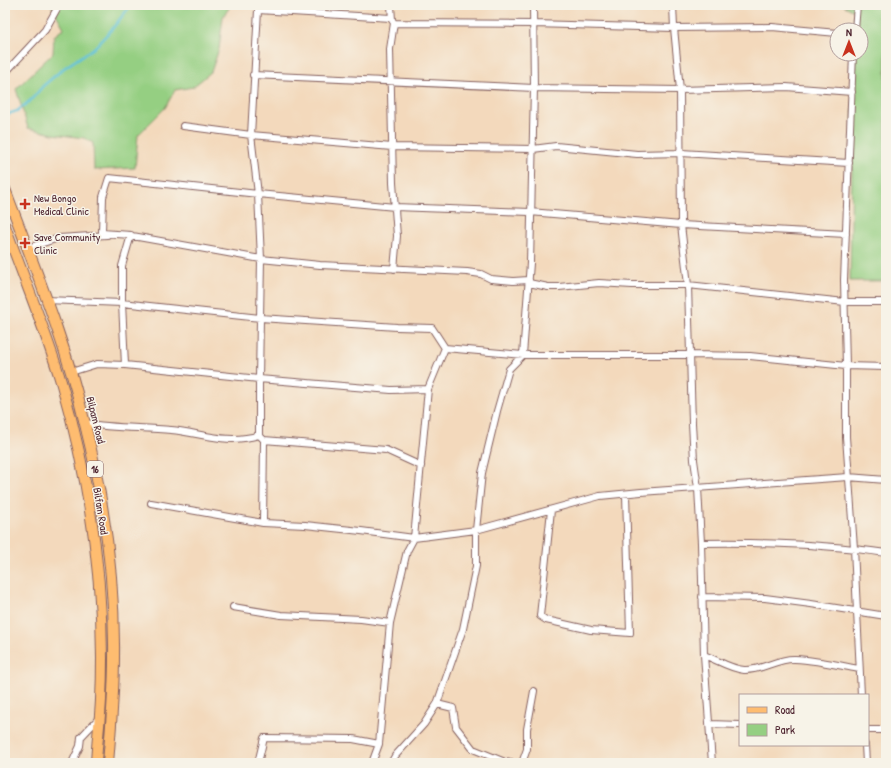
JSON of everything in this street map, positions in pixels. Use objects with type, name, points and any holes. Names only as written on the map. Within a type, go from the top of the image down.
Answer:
[{"type":"main road","name":"Bilpam Road","points":[[5,189],[71,372],[85,423],[99,492],[112,587],[114,657],[113,703],[108,763]]},
{"type":"main road","name":"Bilfam Road","points":[[5,226],[9,246],[51,350],[73,428],[86,489],[96,560],[101,655],[96,763]]},
{"type":"street","points":[[5,73],[45,30],[59,5]]},
{"type":"street","points":[[391,5],[393,21],[390,49],[392,83],[392,147],[397,236],[394,269]]},
{"type":"street","points":[[391,763],[395,756],[424,724],[437,704],[463,629],[476,566],[476,530],[482,473],[497,410],[509,369],[523,355],[531,241],[530,212],[534,88],[533,5]]},
{"type":"street","points":[[673,5],[680,90],[681,224],[688,285],[692,423],[698,488],[704,654],[712,763]]},
{"type":"street","points":[[855,22],[857,5]]},
{"type":"street","points":[[421,466],[386,450],[264,440],[259,435],[261,259],[258,194],[251,135],[253,75],[258,10],[391,18],[393,21],[674,28],[772,27],[829,32]]},
{"type":"street","points":[[853,62],[844,302],[846,437],[854,548],[861,694]]},
{"type":"street","points":[[253,75],[392,83],[534,88],[680,90],[786,86],[852,92]]},
{"type":"street","points":[[183,126],[251,135],[392,147],[533,149],[556,146],[638,154],[681,152],[849,163]]},
{"type":"street","points":[[846,234],[681,224],[530,212],[395,208],[110,178],[103,197],[102,233],[131,235],[261,259],[320,265],[467,272],[481,274],[491,279],[529,281],[548,287],[559,288],[599,283],[632,285],[688,285],[844,302],[886,302]]},
{"type":"street","points":[[27,248],[59,238],[131,235]]},
{"type":"street","points":[[125,365],[122,266],[131,235]]},
{"type":"street","points":[[46,300],[122,303],[260,318],[432,328],[445,348]]},
{"type":"street","points":[[445,348],[523,355],[750,356],[846,366],[886,367]]},
{"type":"street","points":[[372,763],[379,744],[390,623],[407,551],[414,538],[428,389],[445,348]]},
{"type":"street","points":[[71,372],[97,364],[125,365],[259,379],[391,390],[428,389]]},
{"type":"street","points":[[85,423],[100,426],[172,430],[225,440],[259,435]]},
{"type":"street","points":[[263,523],[264,440]]},
{"type":"street","points":[[151,503],[263,523],[305,525],[414,538],[476,530],[600,496],[848,476],[886,480]]},
{"type":"street","points":[[551,510],[540,616],[546,620],[591,630],[630,632],[626,494]]},
{"type":"street","points":[[701,542],[762,542],[854,548],[886,553]]},
{"type":"street","points":[[702,597],[765,598],[886,616]]},
{"type":"street","points":[[233,607],[281,615],[361,619],[390,623]]},
{"type":"street","points":[[704,654],[734,668],[745,670],[782,660],[795,659],[859,668]]},
{"type":"street","points":[[522,763],[527,749],[527,729],[534,691]]},
{"type":"street","points":[[437,704],[453,708],[456,727],[473,749],[505,762],[512,763]]},
{"type":"street","points":[[72,763],[80,746],[80,738],[99,718]]},
{"type":"street","points":[[710,724],[739,726]]},
{"type":"street","points":[[869,730],[886,730]]},
{"type":"street","points":[[258,763],[264,738],[353,739],[379,744]]},
{"type":"street","points":[[865,746],[866,763]]},
{"type":"green space","points":[[51,5],[231,5],[223,17],[219,49],[211,72],[193,87],[175,90],[165,108],[138,135],[135,168],[94,170],[93,143],[84,138],[53,134],[28,128],[16,89],[53,53],[54,36],[64,28]]},
{"type":"green space","points":[[843,5],[886,5],[886,281],[850,281],[854,62],[869,62],[869,22],[854,22],[854,11]]},
{"type":"waterway","points":[[5,115],[17,111],[31,100],[43,86],[64,68],[94,48],[112,29],[131,5]]},
{"type":"place","name":"New Bongo Medical Clinic","points":[[25,204]]},
{"type":"place","name":"Save Community Clinic","points":[[25,243]]}]
